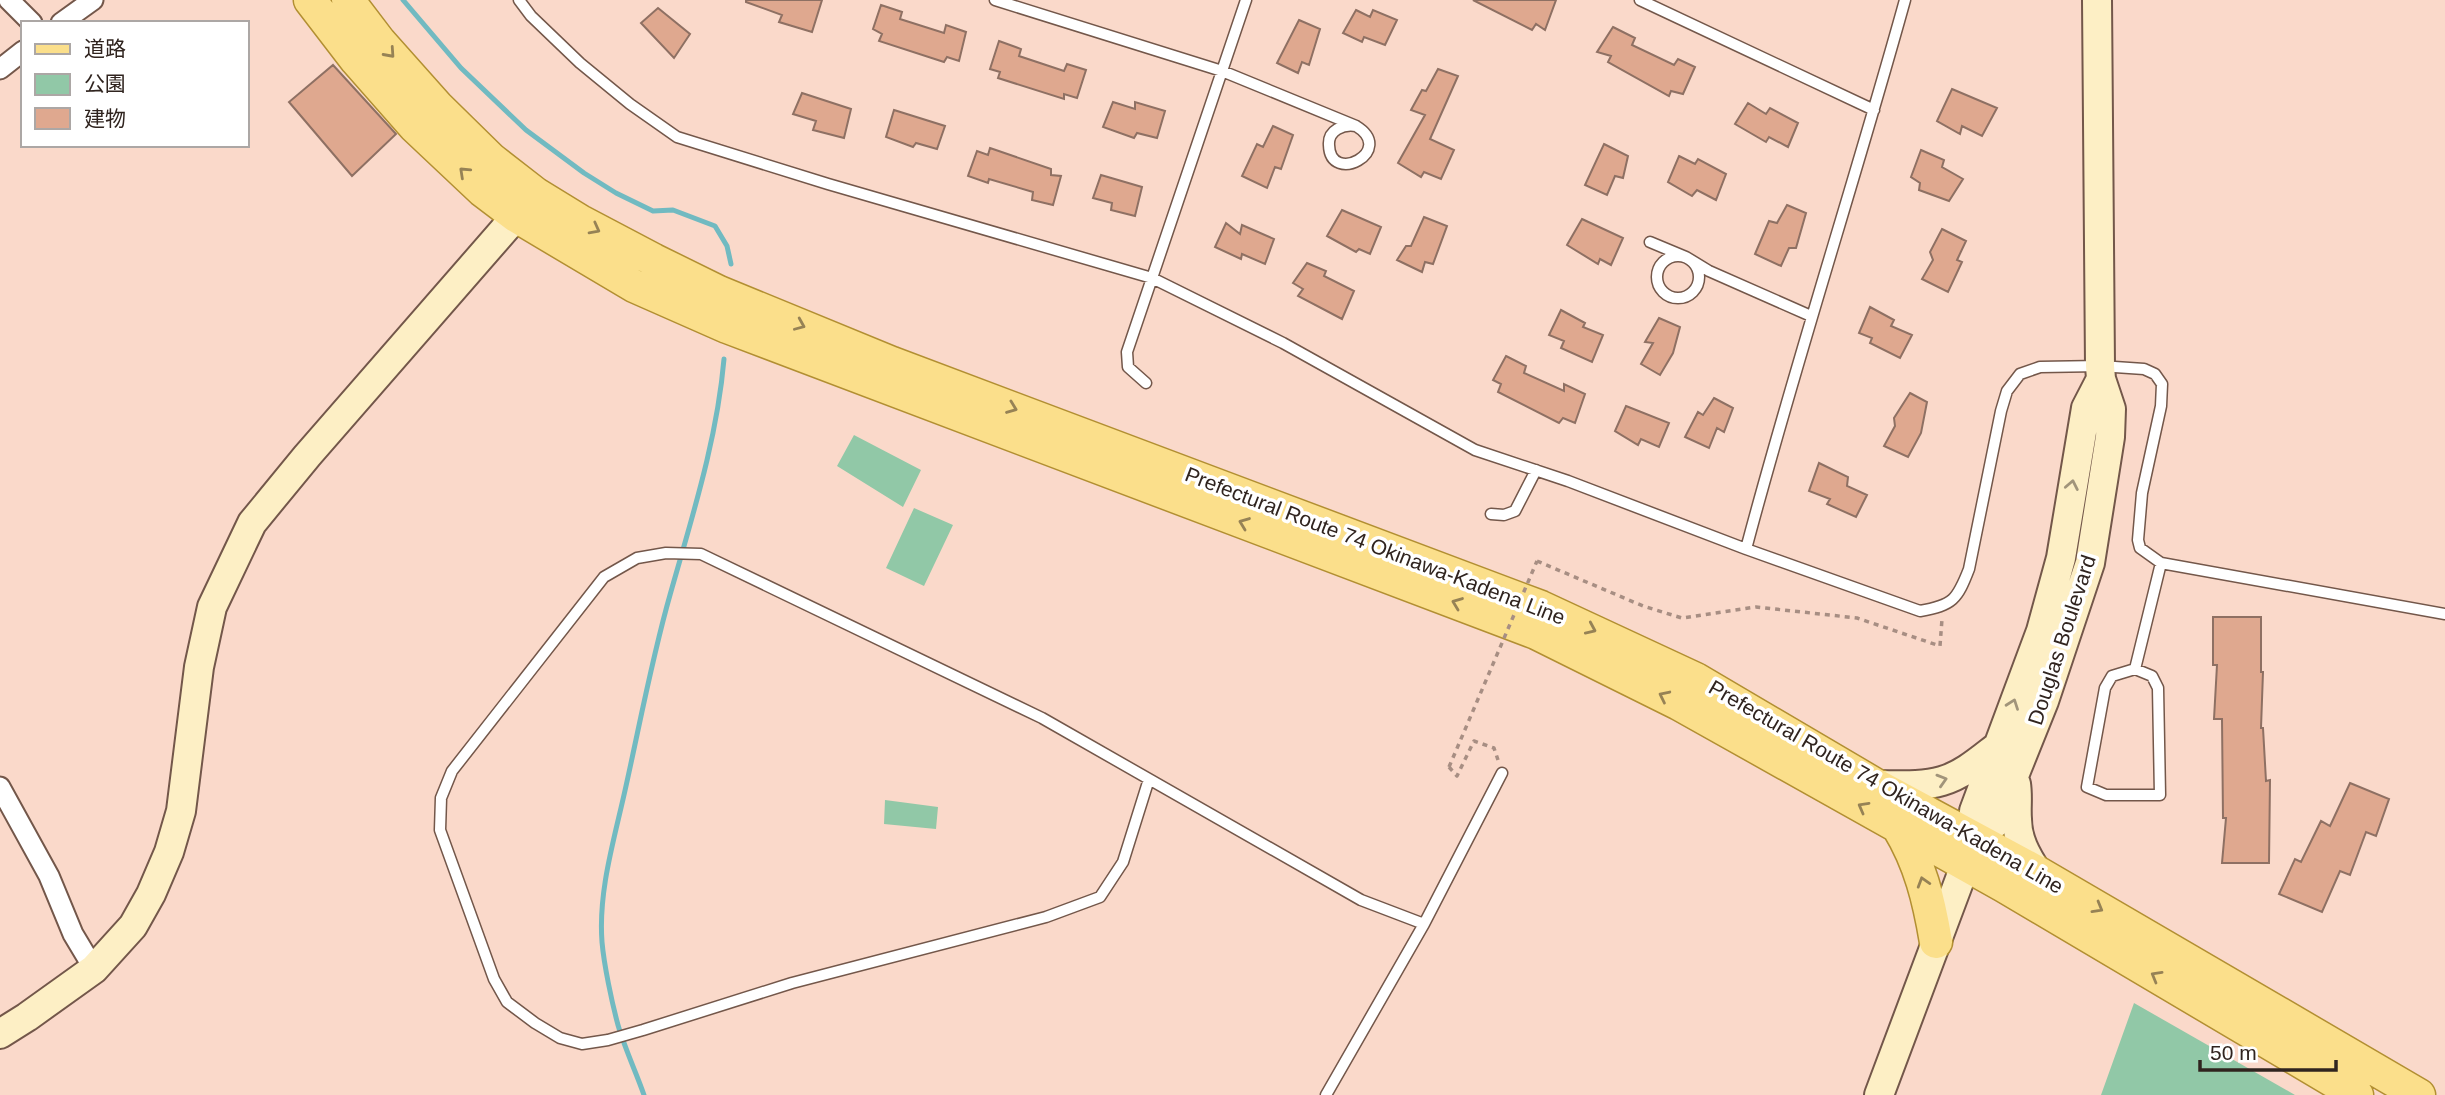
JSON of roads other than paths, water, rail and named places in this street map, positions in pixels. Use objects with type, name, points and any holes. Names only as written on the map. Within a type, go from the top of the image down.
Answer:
[{"type":"main road","name":"Prefectural Route 74 Okinawa-Kadena Line","points":[[310,0],[356,60],[414,126],[484,191],[580,221],[719,292],[892,363],[1541,607],[1696,679],[1876,785],[1970,852],[2214,1010],[2357,1095]]},
{"type":"main road","name":"Prefectural Route 74 Okinawa-Kadena Line","points":[[348,0],[380,42],[437,106],[491,159],[526,205],[634,286],[727,327],[1535,633],[1679,704],[1898,827],[2037,872],[2419,1095]]},
{"type":"main road","points":[[1898,827],[1912,849],[1921,872],[1936,942]]},
{"type":"street","points":[[9,0],[30,21]]},
{"type":"street","points":[[64,21],[93,0]]},
{"type":"street","name":"Douglas Boulevard","points":[[1970,852],[1995,823],[2045,701],[2090,563],[2110,437],[2110,410],[2100,373],[2097,0]]},
{"type":"street","points":[[0,68],[21,52]]},
{"type":"street","points":[[0,1034],[94,969],[133,926],[151,894],[169,852],[181,811],[198,667],[212,607],[252,523],[526,205]]},
{"type":"street","name":"Douglas Boulevard","points":[[1970,852],[1974,810],[2041,631],[2053,589],[2061,558],[2086,408],[2100,373]]},
{"type":"street","points":[[1876,785],[1918,785],[1945,780],[1963,772],[1997,746]]},
{"type":"street","name":"Douglas Boulevard","points":[[2014,775],[2019,797],[2016,817],[2018,835],[2037,872]]},
{"type":"street","points":[[0,787],[49,876],[73,934],[94,969]]},
{"type":"street","points":[[1879,1095],[1970,852]]},
{"type":"lane","points":[[519,0],[531,16],[580,62],[630,104],[677,137],[1152,278],[1283,343],[1475,450],[1920,611],[1943,607],[1960,591],[1969,569],[2007,391],[2020,374],[2040,367],[2100,373],[2144,369],[2155,374],[2162,384],[2161,406],[2139,512],[2138,540],[2140,548],[2161,563],[2445,614]]},
{"type":"lane","points":[[995,0],[1222,71],[1356,127],[1365,134],[1368,151],[1364,158],[1352,164],[1336,160],[1330,151],[1331,135],[1345,125],[1356,127]]},
{"type":"lane","points":[[1146,383],[1128,367],[1127,352],[1246,0]]},
{"type":"lane","points":[[1640,0],[1874,110]]},
{"type":"lane","points":[[1746,549],[1780,422],[1905,0]]},
{"type":"lane","points":[[1650,242],[1811,316]]},
{"type":"lane","points":[[1686,257],[1698,271],[1698,282],[1694,290],[1685,296],[1670,296],[1659,286],[1657,272],[1660,265],[1670,258],[1686,257]]},
{"type":"lane","points":[[1491,514],[1504,515],[1515,511],[1536,470]]},
{"type":"lane","points":[[1149,779],[1123,862],[1100,897],[1046,917],[792,983],[643,1030],[582,1044],[560,1038],[507,1002],[494,979],[440,830],[441,798],[452,771],[604,577],[637,558],[666,553],[702,554],[1042,718],[1149,779],[1361,900],[1424,924]]},
{"type":"lane","points":[[2135,669],[2161,563]]},
{"type":"lane","points":[[2135,669],[2152,676],[2158,688],[2160,795],[2106,795],[2087,788],[2105,688],[2112,676],[2135,669]]},
{"type":"lane","points":[[1326,1095],[1424,924],[1502,773]]},
{"type":"waterway","points":[[403,0],[461,68],[526,130],[616,193],[653,211],[673,210],[715,226],[727,246],[731,264]]},
{"type":"waterway","points":[[644,1095],[621,1034],[611,995],[602,942],[603,903],[608,864],[657,643],[710,449],[724,359]]}]
